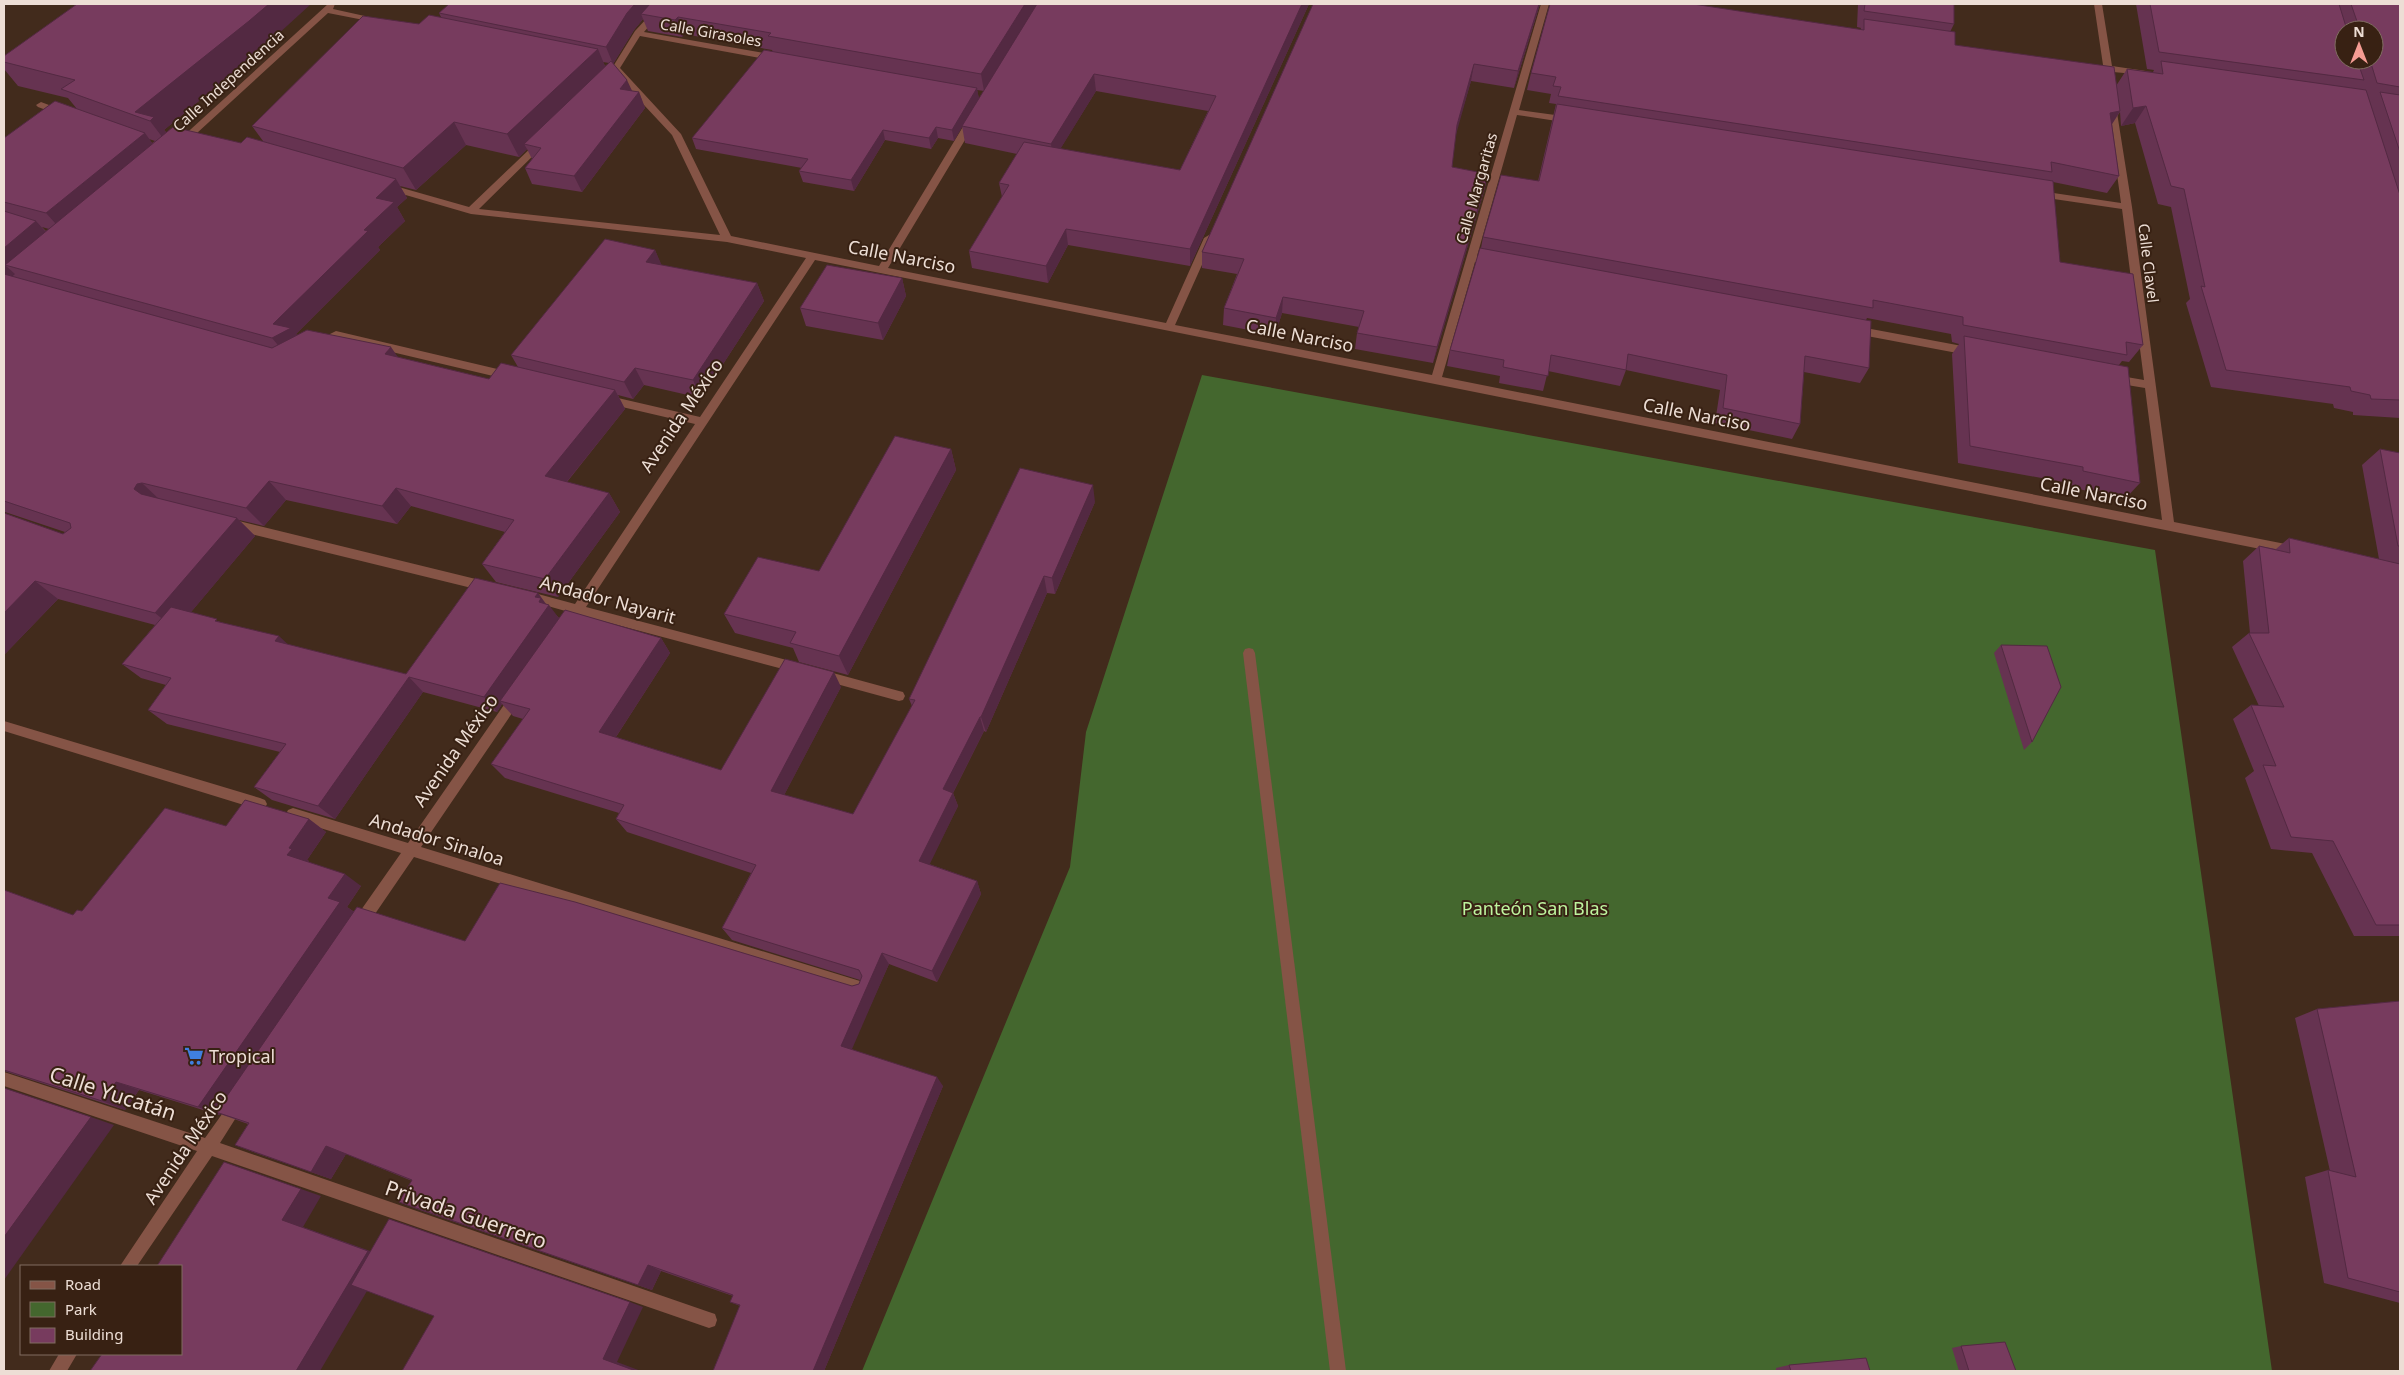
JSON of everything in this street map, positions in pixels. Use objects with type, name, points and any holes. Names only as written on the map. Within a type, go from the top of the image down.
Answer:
[{"type":"street","points":[[604,82],[638,33],[664,4]]},
{"type":"street","name":"Calle Margaritas","points":[[1436,380],[1545,4]]},
{"type":"street","name":"Calle Clavel","points":[[2098,4],[2170,526]]},
{"type":"street","points":[[330,7],[385,22]]},
{"type":"street","name":"Calle Independencia","points":[[177,147],[199,134],[330,7]]},
{"type":"street","name":"Calle Girasoles","points":[[638,33],[783,59]]},
{"type":"street","points":[[2088,65],[2156,75]]},
{"type":"street","points":[[613,68],[676,134],[726,239]]},
{"type":"street","points":[[41,105],[69,115]]},
{"type":"street","points":[[882,269],[977,112]]},
{"type":"street","points":[[1514,112],[1582,122]]},
{"type":"street","points":[[471,211],[548,136]]},
{"type":"street","name":"Calle Narciso","points":[[375,184],[471,211],[726,239],[2304,553]]},
{"type":"street","points":[[2029,192],[2127,207]]},
{"type":"street","points":[[1169,326],[1214,228]]},
{"type":"street","name":"Avenida México","points":[[556,641],[700,421],[812,256]]},
{"type":"street","points":[[1471,258],[1500,263]]},
{"type":"street","points":[[1840,327],[1985,354]]},
{"type":"street","points":[[312,349],[336,335],[518,378]]},
{"type":"street","points":[[2101,376],[2150,385]]},
{"type":"street","points":[[595,396],[700,421]]},
{"type":"street","name":"Andador Nayarit","points":[[220,521],[578,608],[899,696]]},
{"type":"street","points":[[1250,653],[1338,1371]]},
{"type":"street","name":"Avenida México","points":[[354,933],[522,689]]},
{"type":"street","name":"Andador Sinaloa","points":[[4,726],[860,988]]},
{"type":"street","name":"Calle Yucatán","points":[[4,1079],[209,1147]]},
{"type":"street","name":"Avenida México","points":[[129,1265],[242,1098]]},
{"type":"street","name":"Privada Guerrero","points":[[209,1147],[709,1320]]},
{"type":"street","points":[[57,1371],[68,1355]]},
{"type":"green space","name":"Panteón San Blas","points":[[1202,375],[2155,550],[2272,1371],[862,1371],[1070,867],[1086,732]]},
{"type":"building","points":[[77,4],[269,4],[135,112],[154,117],[150,121],[61,89],[75,80],[4,62],[4,56]]},
{"type":"building","points":[[449,4],[635,4],[627,13],[606,47],[439,13]]},
{"type":"building","points":[[650,4],[1025,4],[981,74],[768,36],[771,33],[678,17],[675,20],[641,14]]},
{"type":"building","points":[[1037,4],[1302,4],[1190,249],[1066,229],[1046,266],[969,251],[1009,185],[999,183],[1024,142],[1180,170],[1216,96],[1094,74],[1051,144],[962,126]]},
{"type":"building","points":[[1313,4],[1539,4],[1518,71],[1474,64],[1457,125],[1452,167],[1488,174],[1437,347],[1357,333],[1364,311],[1283,297],[1276,318],[1224,308],[1244,259],[1202,252]]},
{"type":"building","points":[[1550,4],[1693,4],[1864,30],[1864,19],[1955,32],[1955,45],[2114,67],[2120,111],[2110,113],[2119,176],[2051,162],[2052,172],[1558,96],[1561,87],[1553,86],[1556,77],[1531,73]]},
{"type":"building","points":[[1865,4],[1954,4],[1954,24],[1864,11]]},
{"type":"building","points":[[2150,4],[2339,4],[2344,20],[2334,20],[2334,70],[2360,70],[2364,80],[2159,52]]},
{"type":"building","points":[[2351,4],[2400,4],[2400,87],[2377,83],[2373,70],[2384,70],[2384,20],[2357,20]]},
{"type":"building","points":[[429,15],[598,49],[507,134],[454,122],[403,168],[252,126],[363,16],[419,24]]},
{"type":"building","points":[[764,50],[977,88],[952,130],[936,127],[929,138],[883,130],[851,180],[799,171],[808,159],[692,138]]},
{"type":"building","points":[[611,61],[627,80],[620,89],[639,92],[574,176],[525,168],[541,148],[524,144]]},
{"type":"building","points":[[2161,61],[2366,90],[2400,195],[2400,400],[2371,399],[2370,395],[2351,391],[2350,387],[2226,370],[2201,286],[2205,287],[2184,189],[2171,186],[2146,106],[2133,108],[2127,69],[2163,74]]},
{"type":"building","points":[[2380,92],[2400,95],[2400,152]]},
{"type":"building","points":[[55,101],[145,133],[46,213],[4,202],[4,138]]},
{"type":"building","points":[[1557,104],[2053,181],[2060,262],[2133,274],[2143,345],[2126,342],[2127,355],[1963,325],[1963,317],[1873,300],[1873,308],[1483,237],[1501,175],[1539,181]]},
{"type":"building","points":[[173,127],[241,143],[247,137],[396,179],[376,198],[394,202],[364,230],[368,231],[273,324],[291,328],[272,338],[5,265]]},
{"type":"building","points":[[4,211],[36,221],[4,248]]},
{"type":"building","points":[[605,239],[655,250],[646,262],[757,283],[693,380],[635,368],[624,382],[511,355]]},
{"type":"building","points":[[1480,248],[1871,321],[1869,368],[1805,356],[1800,424],[1723,408],[1727,375],[1628,354],[1626,370],[1551,355],[1548,376],[1503,367],[1504,360],[1450,350]]},
{"type":"building","points":[[827,265],[902,278],[878,323],[800,308]]},
{"type":"building","points":[[4,274],[272,348],[307,330],[391,347],[385,354],[489,379],[501,363],[615,390],[545,476],[609,493],[545,579],[482,564],[514,520],[396,488],[382,506],[269,481],[246,508],[142,483],[137,484],[134,489],[141,494],[237,518],[155,613],[35,581],[4,613],[4,513],[63,534],[71,528],[70,523],[4,501]]},
{"type":"building","points":[[1964,336],[2128,367],[2140,483],[2083,471],[2083,467],[1970,446]]},
{"type":"building","points":[[895,436],[951,449],[839,656],[790,643],[796,632],[724,614],[758,557],[819,571]]},
{"type":"building","points":[[2380,449],[2400,453],[2400,546],[2398,546]]},
{"type":"building","points":[[1020,468],[1093,485],[1052,578],[1044,576],[981,717],[943,789],[953,793],[919,861],[977,881],[932,971],[882,953],[841,1046],[937,1077],[813,1371],[713,1371],[740,1305],[730,1302],[733,1295],[648,1265],[638,1285],[399,1202],[412,1180],[326,1146],[311,1172],[235,1145],[249,1123],[216,1112],[357,907],[465,941],[500,883],[575,902],[852,986],[859,984],[862,976],[859,970],[722,928],[756,865],[616,819],[624,805],[491,764],[530,709],[500,701],[565,610],[661,638],[599,732],[721,770],[785,659],[834,672],[771,791],[853,814],[915,700],[909,699]]},
{"type":"building","points":[[2289,538],[2400,564],[2400,925],[2376,925],[2333,841],[2291,837],[2263,765],[2276,766],[2251,705],[2284,707],[2249,633],[2269,633],[2259,546],[2290,553]]},
{"type":"building","points":[[475,578],[538,593],[535,597],[541,598],[539,602],[549,605],[484,697],[409,677],[318,806],[254,787],[286,744],[148,710],[171,678],[122,664],[171,607],[217,619],[215,621],[279,636],[275,641],[406,674]]},
{"type":"building","points":[[2001,645],[2047,646],[2061,687],[2032,742]]},
{"type":"building","points":[[245,800],[309,819],[289,848],[292,849],[287,855],[345,874],[328,898],[340,902],[198,1107],[116,1082],[102,1101],[4,1070],[4,890],[73,915],[77,910],[82,911],[165,808],[226,826]]},
{"type":"building","points":[[2400,1001],[2400,1292],[2348,1278],[2328,1170],[2356,1177],[2317,1009]]},
{"type":"building","points":[[4,1088],[91,1117],[4,1237]]},
{"type":"building","points":[[224,1162],[301,1189],[282,1220],[368,1251],[296,1371],[90,1371],[101,1355],[182,1355],[182,1265],[158,1265]]},
{"type":"building","points":[[389,1219],[630,1302],[603,1359],[636,1371],[402,1371],[434,1316],[351,1285]]},
{"type":"building","points":[[2005,1342],[2016,1371],[1969,1371],[1961,1346]]},
{"type":"building","points":[[1866,1358],[1870,1371],[1791,1371],[1789,1365]]},
{"type":"place","name":"Tropical","points":[[194,1056]]}]
